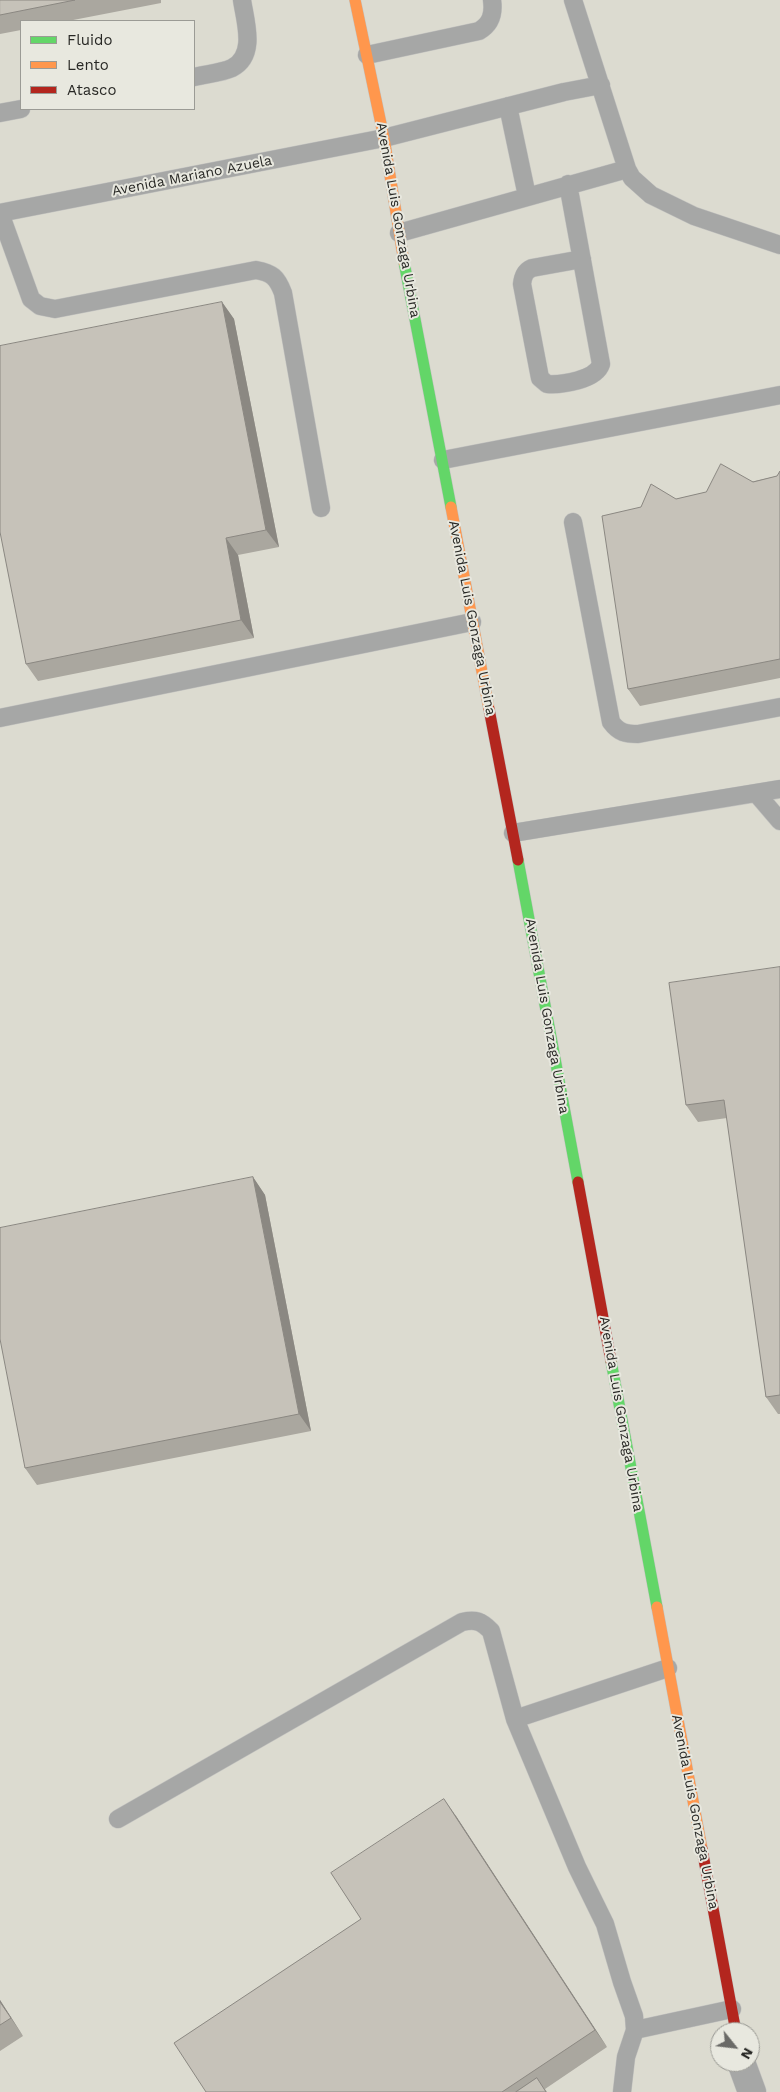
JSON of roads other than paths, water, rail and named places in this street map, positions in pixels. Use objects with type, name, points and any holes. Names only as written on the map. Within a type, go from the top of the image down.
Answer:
[{"type":"street","name":"Avenida Luis Gonzaga Urbina","points":[[355,0],[384,138],[399,233],[513,833],[734,2022]]},
{"type":"street","points":[[745,2072],[752,2092]]},
{"type":"lane","points":[[195,76],[232,68],[239,62],[246,51],[248,38],[242,0]]},
{"type":"lane","points":[[367,56],[479,31],[487,26],[491,19],[492,0]]},
{"type":"lane","points":[[573,0],[632,178],[650,195],[694,216],[780,245]]},
{"type":"lane","name":"Avenida Mariano Azuela","points":[[0,213],[384,138],[564,92],[601,85]]},
{"type":"lane","points":[[508,106],[527,196]]},
{"type":"lane","points":[[0,112],[20,109]]},
{"type":"lane","points":[[399,233],[568,184],[628,169]]},
{"type":"lane","points":[[568,184],[582,259],[601,364],[599,369],[590,377],[547,384],[540,378],[522,284],[523,277],[527,270],[532,268],[582,259]]},
{"type":"lane","points":[[0,213],[30,298],[40,306],[55,309],[256,270],[269,273],[279,282],[283,293],[321,508]]},
{"type":"lane","points":[[443,460],[780,396]]},
{"type":"lane","points":[[573,522],[611,722],[616,730],[626,734],[638,734],[780,707]]},
{"type":"lane","points":[[0,718],[472,622]]},
{"type":"lane","points":[[513,833],[780,788]]},
{"type":"lane","points":[[756,792],[780,821]]},
{"type":"lane","points":[[118,1819],[462,1622],[475,1620],[482,1622],[491,1631],[515,1719],[577,1867],[604,1924],[634,2016],[635,2030],[626,2058],[622,2092]]},
{"type":"lane","points":[[515,1719],[668,1668]]},
{"type":"lane","points":[[635,2030],[732,2010]]}]
